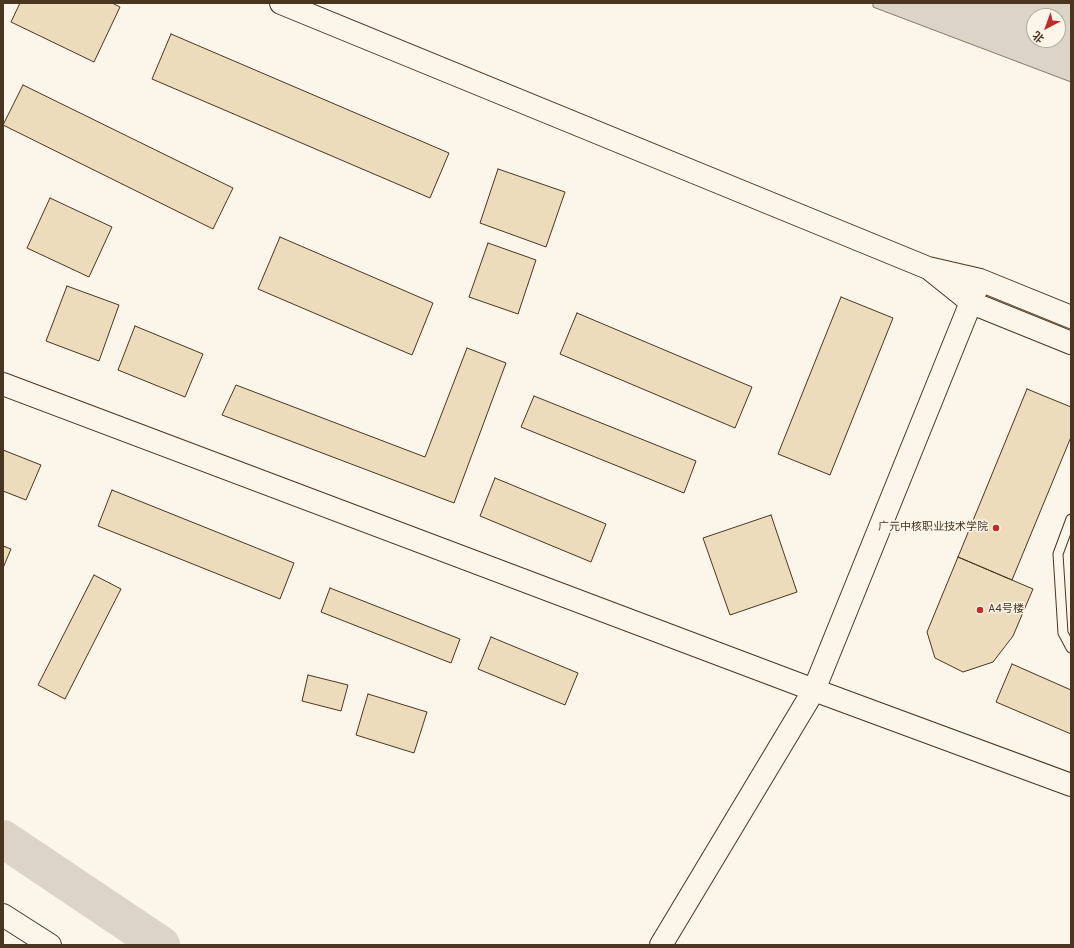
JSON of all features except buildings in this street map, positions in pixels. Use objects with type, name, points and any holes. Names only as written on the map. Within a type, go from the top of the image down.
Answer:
[{"type":"street","points":[[281,3],[928,268],[980,280],[1071,317]]},
{"type":"street","points":[[928,268],[972,303],[1071,343]]},
{"type":"street","points":[[661,945],[814,690],[972,303],[980,280]]},
{"type":"street","points":[[3,384],[814,690],[1071,785]]},
{"type":"street","points":[[3,915],[50,945]]},
{"type":"lane","points":[[1071,519],[1058,554],[1063,633],[1071,648]]},
{"type":"shaded area","points":[[873,3],[1071,3],[1071,82],[873,7]]},
{"type":"waterway","points":[[3,839],[161,945]]},
{"type":"place","name":"广元中核职业技术学院","points":[[996,528]]},
{"type":"place","name":"A4号楼","points":[[980,610]]}]
